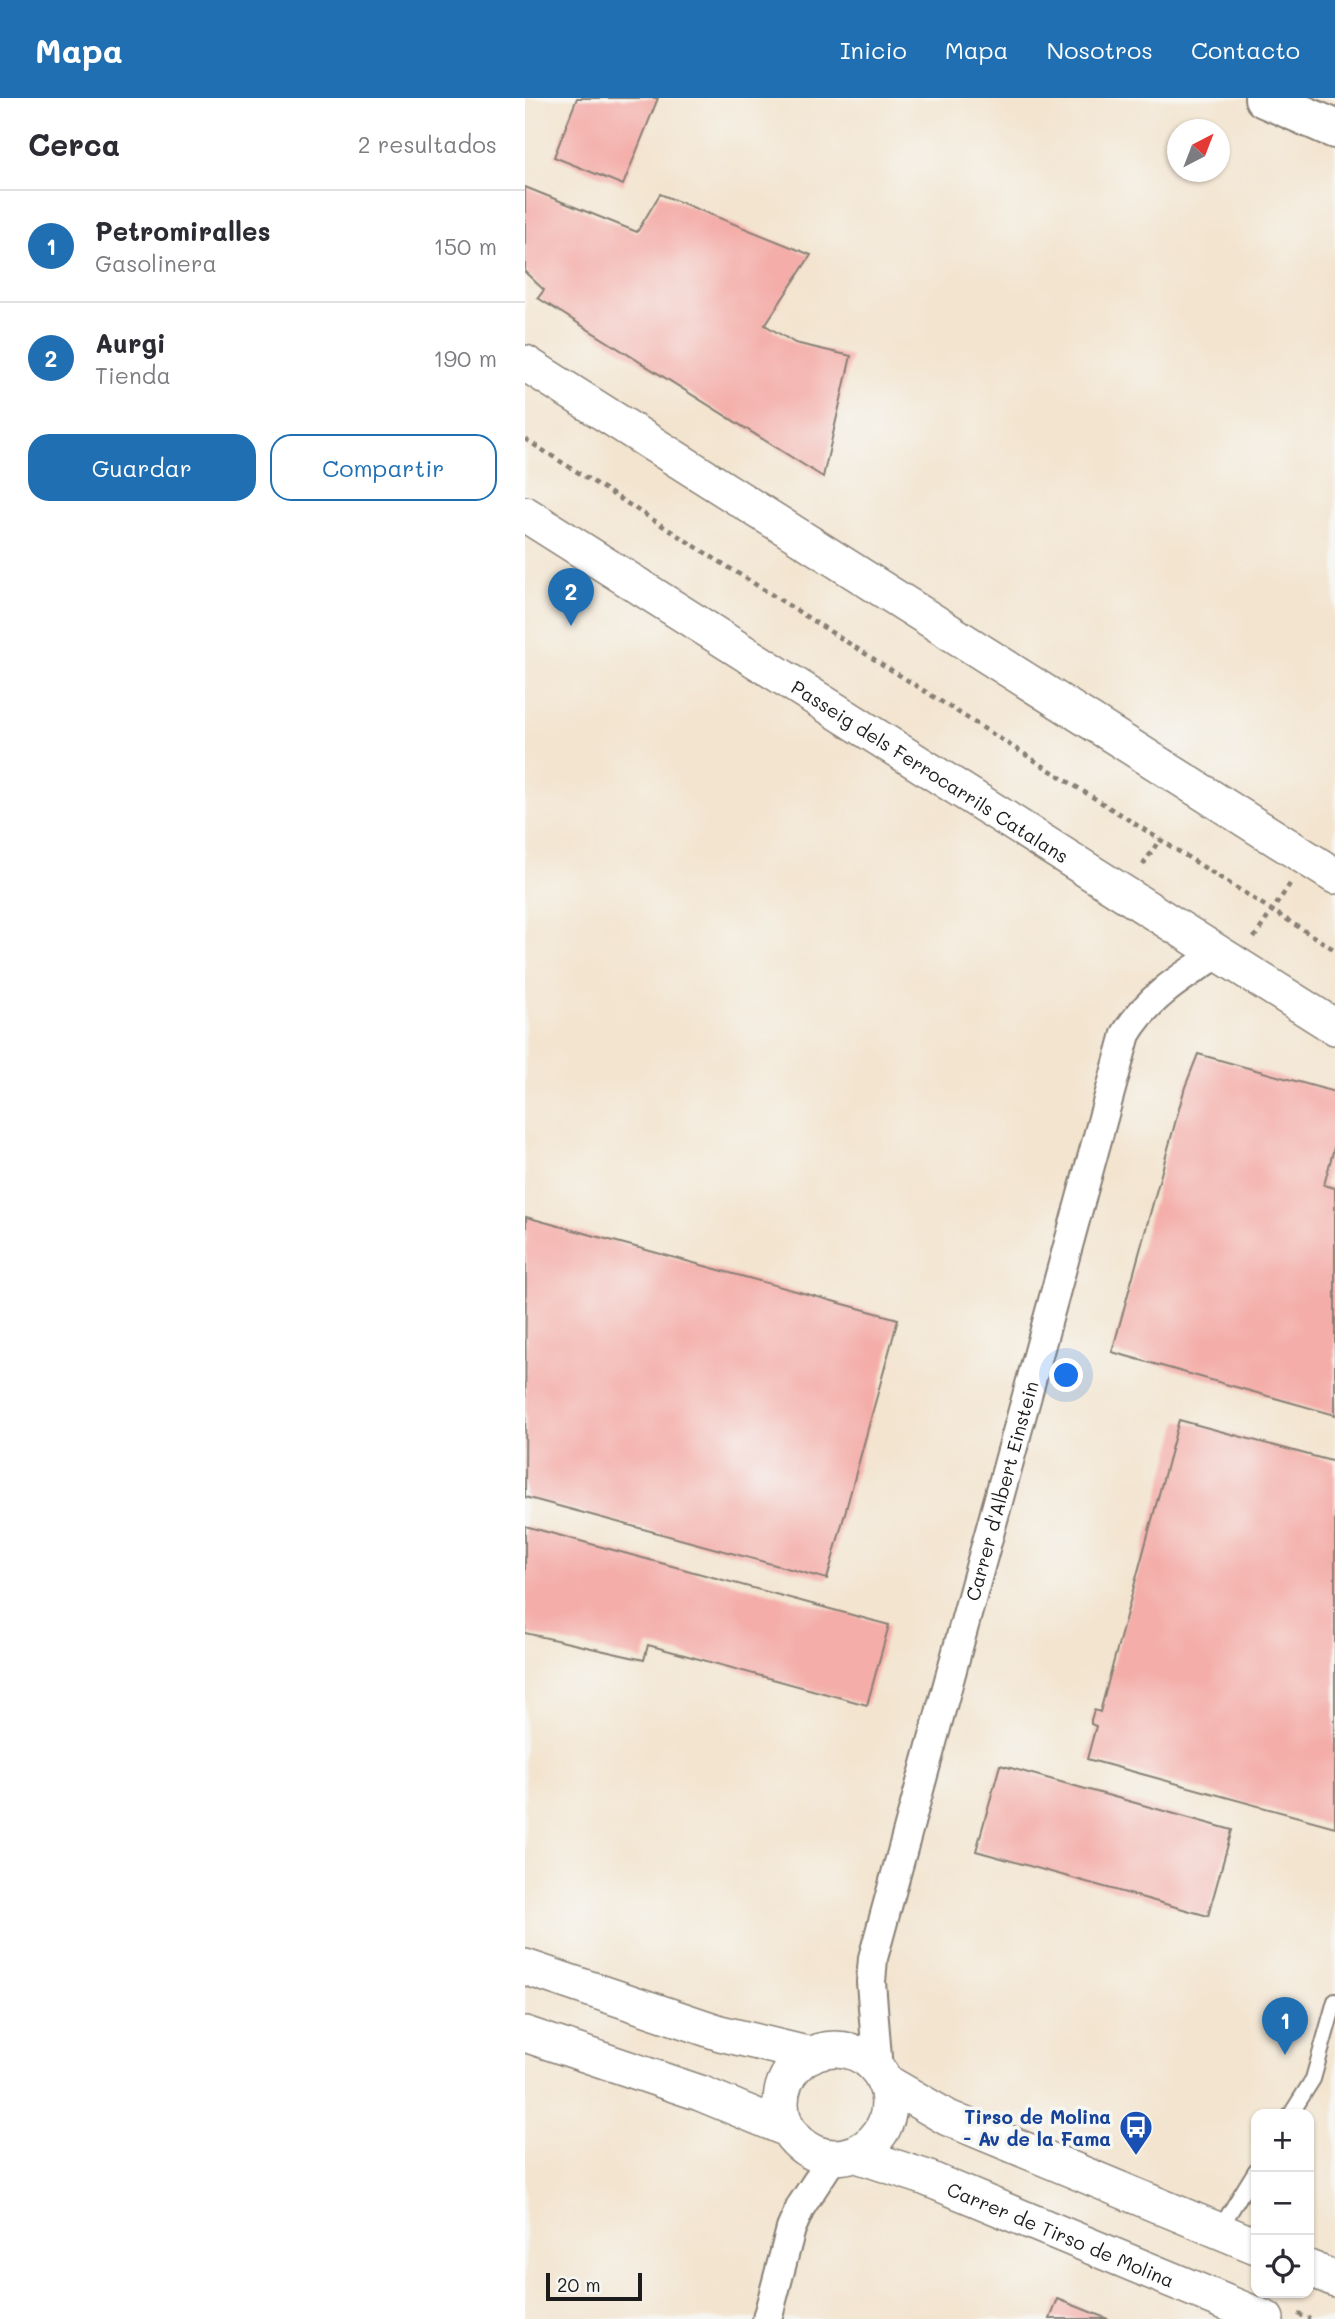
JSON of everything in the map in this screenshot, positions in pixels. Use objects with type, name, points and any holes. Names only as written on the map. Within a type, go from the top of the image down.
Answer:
[{"type":"main road","points":[[1263,98],[1335,129]]},
{"type":"street","points":[[525,363],[1335,876]]},
{"type":"street","name":"Passeig dels Ferrocarrils Catalans","points":[[525,514],[1335,1027]]},
{"type":"street","name":"Carrer d'Albert Einstein","points":[[881,2076],[871,1982],[873,1958],[1126,1034],[1136,1018],[1167,987],[1219,953]]},
{"type":"street","points":[[525,1967],[720,2033],[811,2055]]},
{"type":"street","points":[[525,2034],[700,2093],[787,2129],[806,2149],[819,2155],[843,2155],[873,2143],[882,2131],[889,2110],[889,2095],[881,2076]]},
{"type":"street","points":[[787,2129],[781,2108],[784,2087],[794,2068],[811,2055],[827,2050],[843,2050],[859,2055],[881,2076],[948,2118],[1251,2244]]},
{"type":"street","points":[[767,2319],[801,2206],[843,2155]]},
{"type":"street","name":"Carrer de Tirso de Molina","points":[[843,2155],[924,2178],[1266,2319]]},
{"type":"street","points":[[1314,2270],[1335,2279]]},
{"type":"lane","points":[[1294,2109],[1313,2079],[1335,2001]]},
{"type":"lane","points":[[1219,2231],[1255,2172]]},
{"type":"path","points":[[525,439],[1335,950]]},
{"type":"path","points":[[1140,870],[1160,839]]},
{"type":"path","points":[[1252,942],[1292,881]]},
{"type":"building","points":[[577,98],[658,98],[623,185],[554,157]]},
{"type":"building","points":[[525,187],[637,232],[660,194],[811,255],[765,325],[795,343],[851,356],[823,477],[538,298],[544,290],[525,272]]},
{"type":"building","points":[[1198,1054],[1335,1092],[1335,1144],[1324,1185],[1335,1188],[1335,1415],[1112,1352],[1185,1087]]},
{"type":"building","points":[[526,1217],[898,1319],[827,1579],[525,1497]]},
{"type":"building","points":[[1179,1420],[1335,1462],[1335,1827],[1087,1759],[1096,1726],[1091,1724],[1091,1720],[1094,1710],[1100,1712]]},
{"type":"building","points":[[525,1526],[889,1625],[867,1705],[648,1645],[644,1660],[525,1633]]},
{"type":"building","points":[[1000,1765],[1232,1830],[1208,1916],[976,1851]]},
{"type":"building","points":[[1058,2299],[1108,2319],[1050,2319]]},
{"type":"place","name":"Aurgi","points":[[571,626]]},
{"type":"place","name":"Petromiralles","points":[[1285,2055]]},
{"type":"place","name":"Tirso de Molina - Av de la Fama","points":[[1136,2157]]}]
